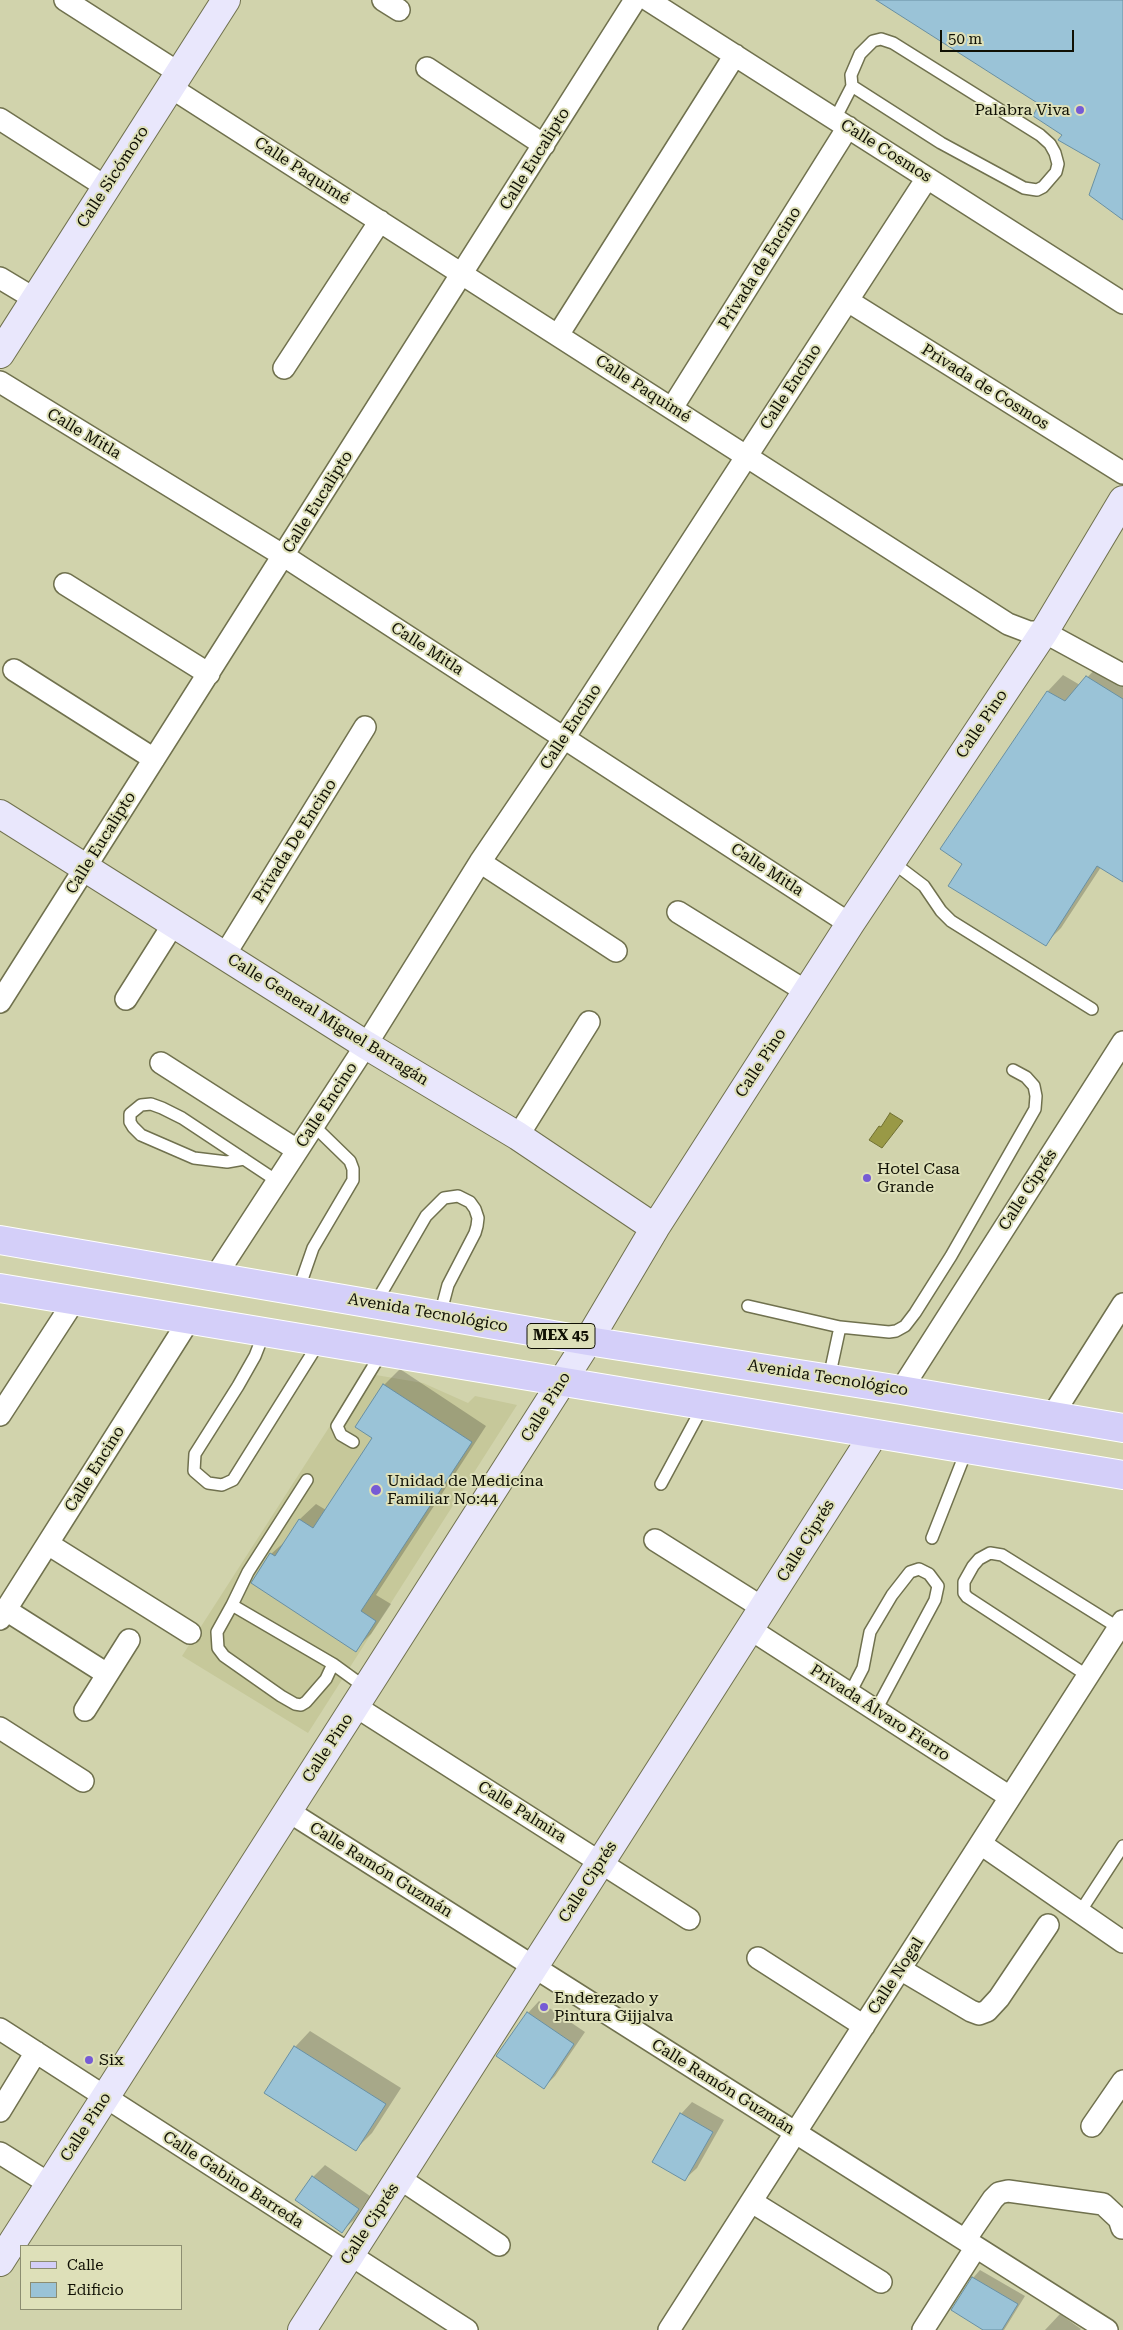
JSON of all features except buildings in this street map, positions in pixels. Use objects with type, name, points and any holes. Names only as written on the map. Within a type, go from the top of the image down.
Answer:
[{"type":"main road","name":"Avenida Tecnológico","points":[[0,1240],[588,1341],[829,1378],[1123,1428]]},
{"type":"main road","points":[[0,1288],[1123,1476]]},
{"type":"street","name":"Calle Paquimé","points":[[65,0],[175,80],[380,221],[1008,624],[1029,632],[1044,632],[1123,675]]},
{"type":"street","name":"Calle Sicómoro","points":[[0,354],[226,0]]},
{"type":"street","name":"Calle Eucalipto","points":[[0,1002],[635,0]]},
{"type":"street","name":"Calle Cosmos","points":[[648,0],[1123,303]]},
{"type":"street","points":[[558,335],[735,55]]},
{"type":"street","points":[[428,68],[544,145]]},
{"type":"street","points":[[0,119],[106,187]]},
{"type":"street","name":"Privada de Encino","points":[[672,408],[841,123]]},
{"type":"street","name":"Calle Encino","points":[[215,1277],[366,1045],[480,862],[564,738],[927,178]]},
{"type":"street","points":[[284,368],[380,221]]},
{"type":"street","points":[[0,278],[35,299]]},
{"type":"street","name":"Privada de Cosmos","points":[[848,301],[1123,473]]},
{"type":"street","name":"Calle Mitla","points":[[0,382],[284,556],[850,924]]},
{"type":"street","name":"Calle Pino","points":[[0,2262],[48,2184],[106,2097],[588,1341],[655,1228],[891,861],[1044,632],[1123,500]]},
{"type":"street","points":[[65,584],[209,674]]},
{"type":"street","points":[[14,670],[154,759]]},
{"type":"street","name":"Privada De Encino","points":[[224,956],[365,727]]},
{"type":"street","name":"Calle General Miguel Barragán","points":[[0,814],[366,1045],[518,1136],[655,1228]]},
{"type":"street","points":[[480,862],[616,951]]},
{"type":"street","points":[[678,912],[807,992]]},
{"type":"street","points":[[126,999],[174,923]]},
{"type":"street","points":[[518,1136],[589,1022]]},
{"type":"street","name":"Calle Ciprés","points":[[901,1390],[1123,1042]]},
{"type":"street","points":[[161,1063],[297,1150]]},
{"type":"street","points":[[0,1415],[74,1301]]},
{"type":"street","points":[[1052,1416],[1123,1304]]},
{"type":"street","name":"Calle Encino","points":[[3,1614],[189,1320]]},
{"type":"street","name":"Calle Ciprés","points":[[302,2330],[874,1434]]},
{"type":"street","name":"Privada Álvaro Fierro","points":[[655,1540],[850,1693],[1010,1797]]},
{"type":"street","points":[[48,1544],[190,1633]]},
{"type":"street","points":[[3,1614],[107,1674]]},
{"type":"street","name":"Calle Nogal","points":[[669,2330],[1121,1625]]},
{"type":"street","points":[[84,1710],[129,1640]]},
{"type":"street","name":"Calle Palmira","points":[[361,1697],[601,1862],[689,1919]]},
{"type":"street","points":[[0,1728],[83,1781]]},
{"type":"street","name":"Calle Ramón Guzmán","points":[[288,1811],[1107,2330]]},
{"type":"street","points":[[980,1844],[1123,1942]]},
{"type":"street","points":[[900,1969],[979,2014],[988,2011],[999,1998],[1048,1926]]},
{"type":"street","points":[[758,1958],[864,2026]]},
{"type":"street","name":"Calle Gabino Barreda","points":[[0,2029],[467,2330]]},
{"type":"street","points":[[0,2111],[36,2052]]},
{"type":"street","points":[[1092,2126],[1123,2081]]},
{"type":"street","points":[[0,2153],[48,2184]]},
{"type":"street","points":[[400,2178],[499,2245]]},
{"type":"street","points":[[922,2330],[993,2199],[999,2193],[1008,2191],[1104,2204],[1118,2219],[1122,2228]]},
{"type":"street","points":[[752,2202],[881,2282]]},
{"type":"lane","points":[[841,123],[852,86],[851,75],[860,54],[874,41],[881,39],[893,42],[1040,135],[1055,153],[1058,164],[1056,172],[1043,187],[1036,190],[1024,188],[942,143],[852,86]]},
{"type":"lane","points":[[891,861],[924,886],[941,911],[951,921],[1092,1009]]},
{"type":"lane","points":[[748,1306],[840,1327],[889,1332],[896,1331],[905,1326],[916,1313],[1034,1109],[1036,1096],[1034,1086],[1026,1077],[1014,1070]]},
{"type":"lane","points":[[244,1159],[227,1162],[194,1158],[141,1135],[132,1127],[130,1114],[141,1105],[151,1104],[162,1108],[182,1118],[244,1159],[277,1181]]},
{"type":"lane","points":[[298,1291],[313,1248],[352,1180],[353,1169],[350,1162],[313,1125]]},
{"type":"lane","points":[[375,1304],[426,1216],[444,1198],[458,1196],[470,1202],[476,1210],[477,1226],[448,1285],[440,1315]]},
{"type":"lane","points":[[829,1378],[840,1327]]},
{"type":"lane","points":[[264,1333],[255,1356],[243,1378],[195,1454],[194,1471],[208,1484],[222,1485],[233,1480],[320,1342]]},
{"type":"lane","points":[[353,1442],[341,1435],[337,1426],[382,1352]]},
{"type":"lane","points":[[661,1484],[703,1405]]},
{"type":"lane","points":[[932,1538],[967,1449]]},
{"type":"lane","points":[[307,1480],[248,1572],[218,1632],[218,1648],[224,1656],[281,1696],[295,1704],[301,1705],[306,1702],[326,1679],[333,1664]]},
{"type":"lane","points":[[1088,1676],[967,1597],[964,1593],[964,1582],[973,1566],[984,1555],[990,1553],[1002,1555],[1121,1625]]},
{"type":"lane","points":[[850,1693],[863,1668],[870,1632],[892,1595],[910,1572],[919,1569],[930,1574],[938,1586],[936,1600],[876,1710]]},
{"type":"lane","points":[[232,1605],[333,1664],[361,1697]]},
{"type":"lane","points":[[1080,1912],[1123,1846]]},
{"type":"shaded area","points":[[890,1113],[903,1121],[882,1148],[869,1140]]},
{"type":"shaded area","name":"Unidad de Medicina Familiar No:44","points":[[364,1373],[423,1383],[468,1403],[475,1396],[517,1405],[308,1733],[182,1656]]},
{"type":"place","name":"Palabra Viva","points":[[1080,110]]},
{"type":"place","name":"Hotel Casa Grande","points":[[867,1178]]},
{"type":"place","name":"Unidad de Medicina Familiar No:44","points":[[376,1490]]},
{"type":"place","name":"Enderezado y Pintura Gijjalva","points":[[544,2007]]},
{"type":"place","name":"Six","points":[[89,2060]]}]
